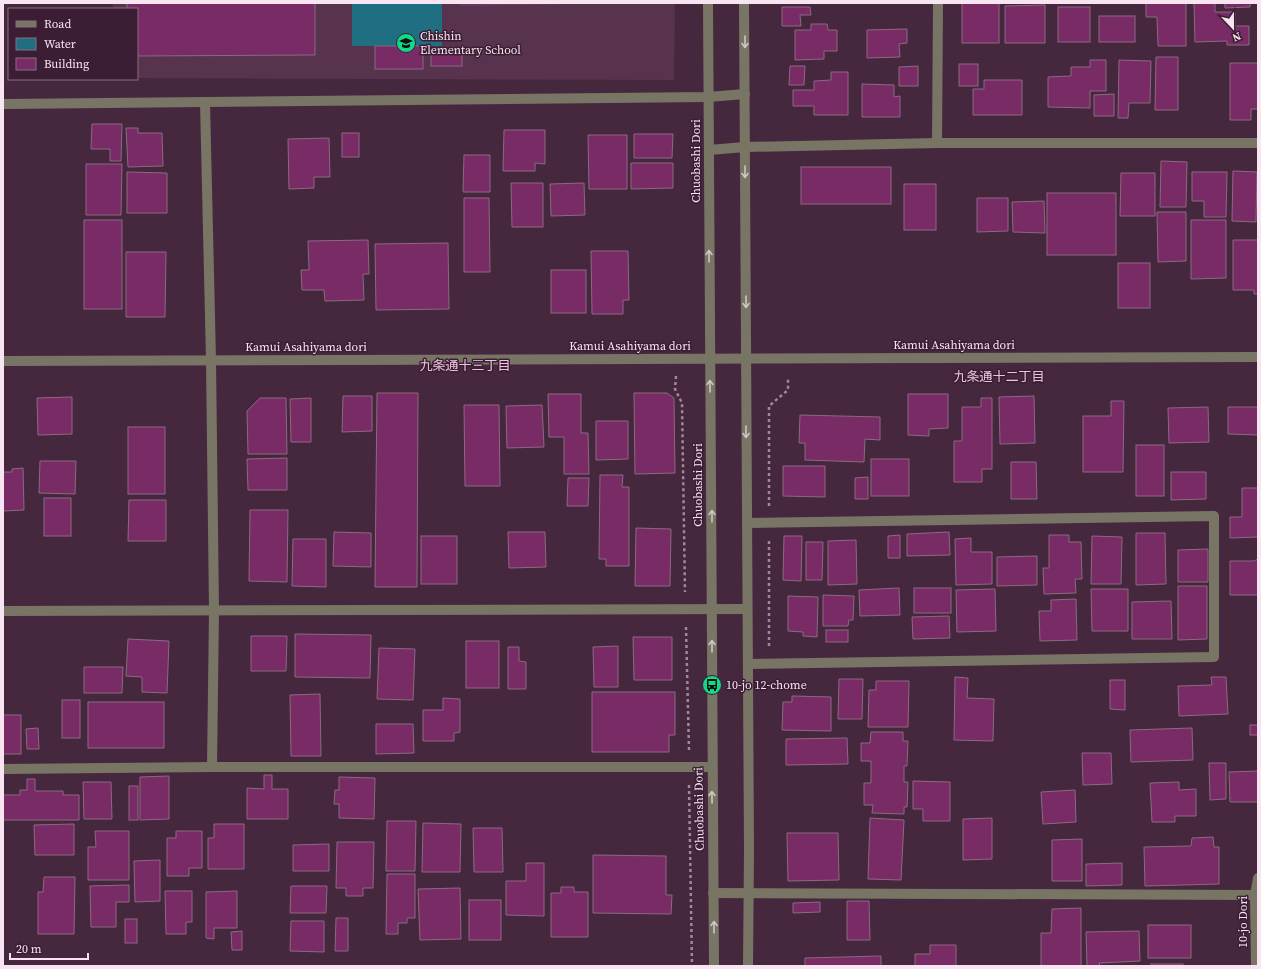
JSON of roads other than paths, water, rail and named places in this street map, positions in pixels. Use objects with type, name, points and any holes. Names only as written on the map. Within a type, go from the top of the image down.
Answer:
[{"type":"street","name":"Chuobashi Dori","points":[[708,3],[714,966]]},
{"type":"street","points":[[744,3],[748,664],[748,966]]},
{"type":"street","points":[[937,143],[938,3]]},
{"type":"street","points":[[3,104],[708,97],[745,94]]},
{"type":"street","points":[[205,102],[211,360],[214,611],[212,767]]},
{"type":"street","points":[[709,150],[745,147],[937,143],[1258,143]]},
{"type":"street","name":"Kamui Asahiyama dori","points":[[3,361],[1258,357]]},
{"type":"street","points":[[747,523],[1214,516],[1214,657],[748,664]]},
{"type":"street","points":[[3,611],[747,609]]},
{"type":"street","points":[[3,769],[212,767],[712,767]]},
{"type":"street","name":"10-jo Dori","points":[[1256,966],[1255,895],[1258,878]]},
{"type":"street","points":[[714,894],[1255,895]]},
{"type":"water","points":[[352,3],[442,3],[442,46],[352,46]]},
{"type":"place","name":"Chishin Elementary School","points":[[406,43]]},
{"type":"place","name":"10-jo 12-chome","points":[[712,685]]},
{"type":"district","name":"九条通十三丁目","points":[[465,365]]},
{"type":"district","name":"九条通十二丁目","points":[[999,376]]}]
